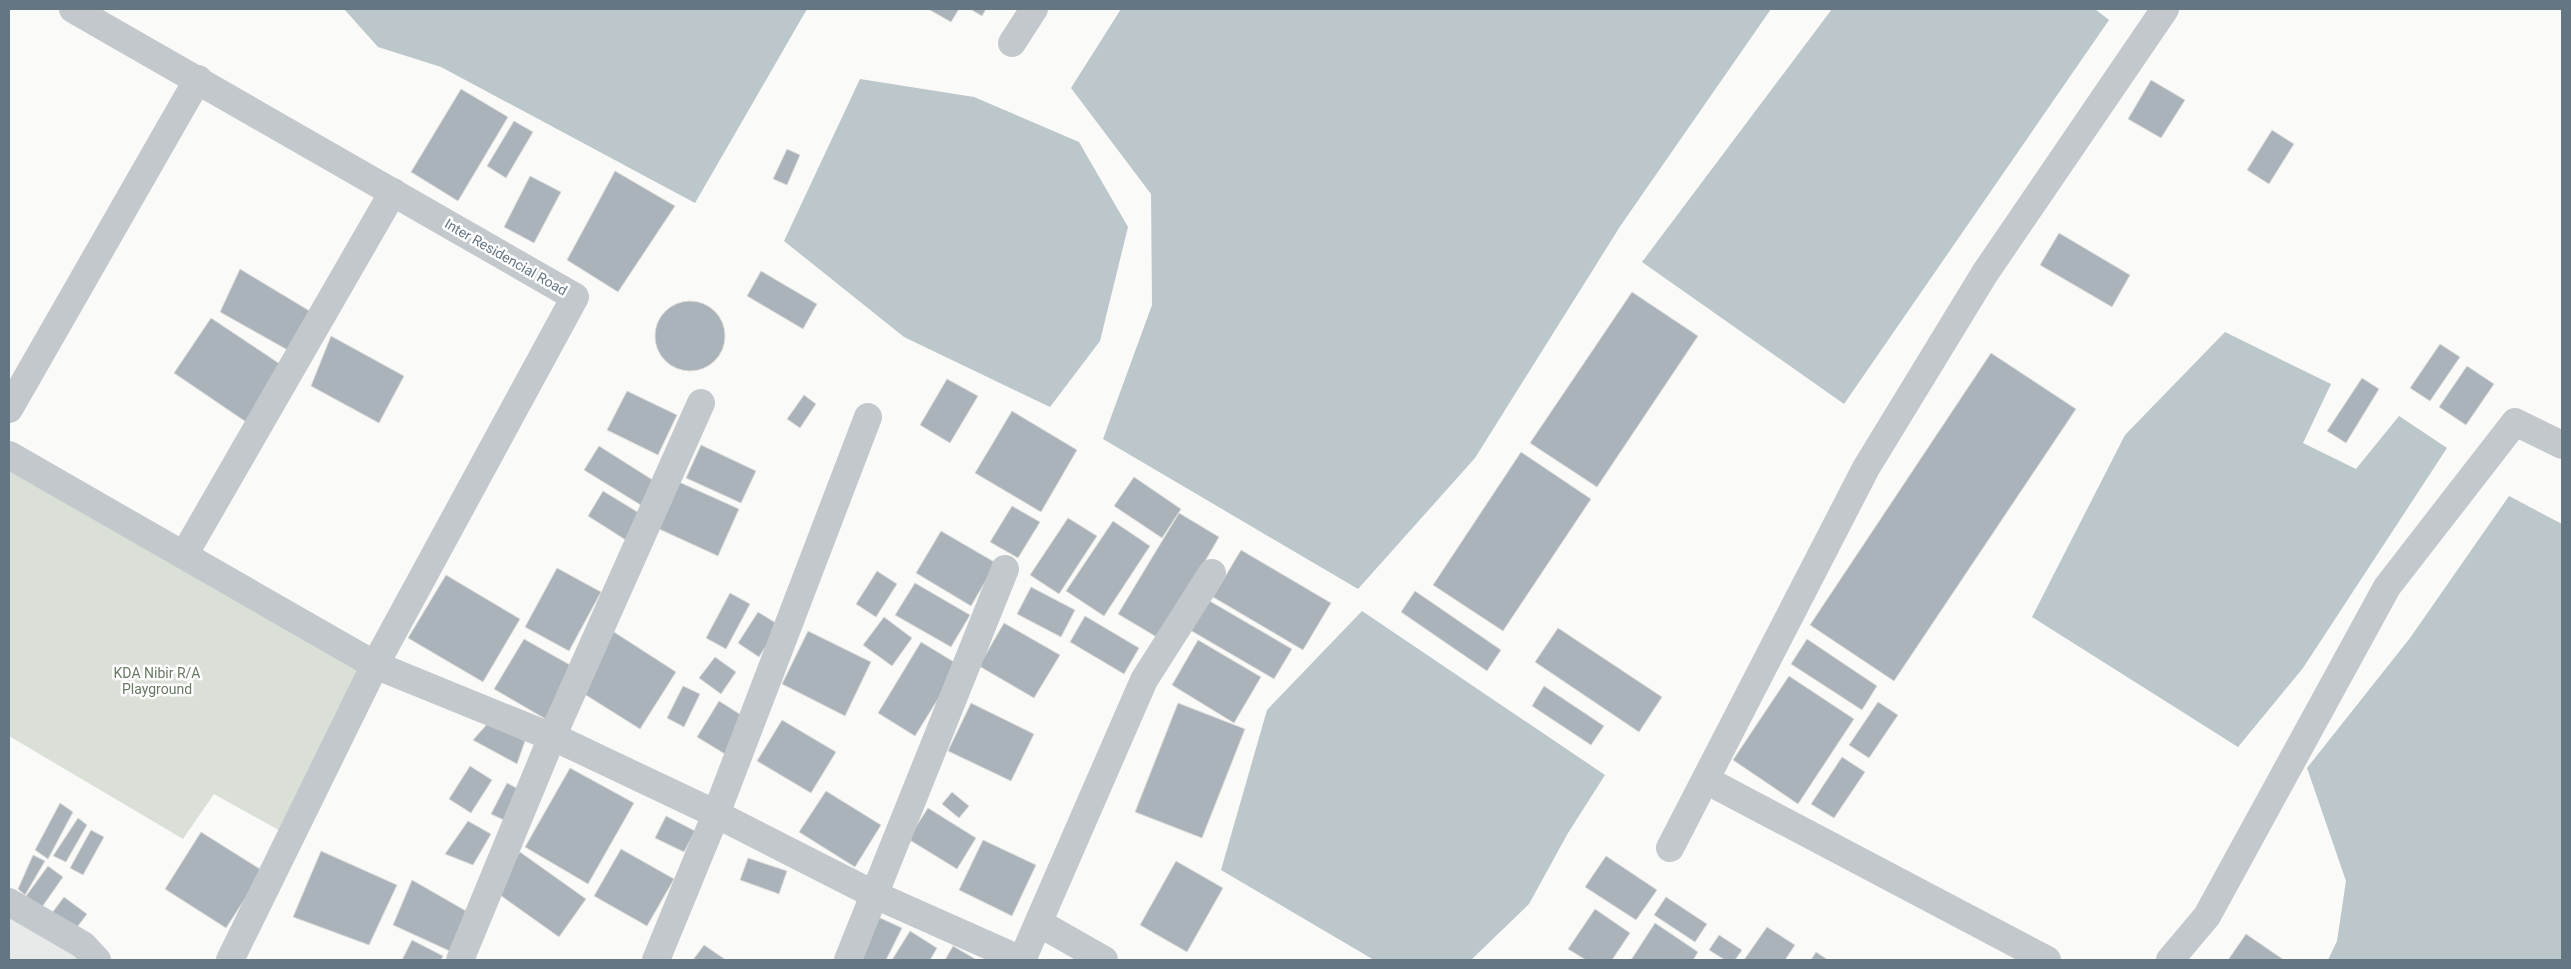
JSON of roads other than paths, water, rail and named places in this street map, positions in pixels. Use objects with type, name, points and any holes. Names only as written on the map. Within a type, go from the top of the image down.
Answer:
[{"type":"street","name":"Inter Residencial Road","points":[[73,9],[575,297],[375,664]]},
{"type":"street","points":[[1012,43],[1034,9]]},
{"type":"street","points":[[1670,848],[1866,468],[1985,273],[2165,9]]},
{"type":"street","points":[[9,409],[198,79]]},
{"type":"street","points":[[184,555],[393,192]]},
{"type":"street","points":[[460,960],[552,737],[701,403]]},
{"type":"street","points":[[656,960],[716,814],[868,416]]},
{"type":"street","points":[[2170,960],[2207,916],[2387,587],[2515,422],[2562,445]]},
{"type":"street","points":[[9,455],[375,664],[552,737],[716,814],[873,894],[1022,960],[1144,680],[1212,573]]},
{"type":"street","points":[[848,960],[1005,569]]},
{"type":"street","points":[[230,960],[375,664]]},
{"type":"street","points":[[1706,780],[2047,960]]},
{"type":"street","points":[[9,902],[83,945],[97,960]]},
{"type":"street","points":[[1039,923],[1104,960]]},
{"type":"park label","name":"KDA Nibir R/A Playground","points":[[157,682]]}]
